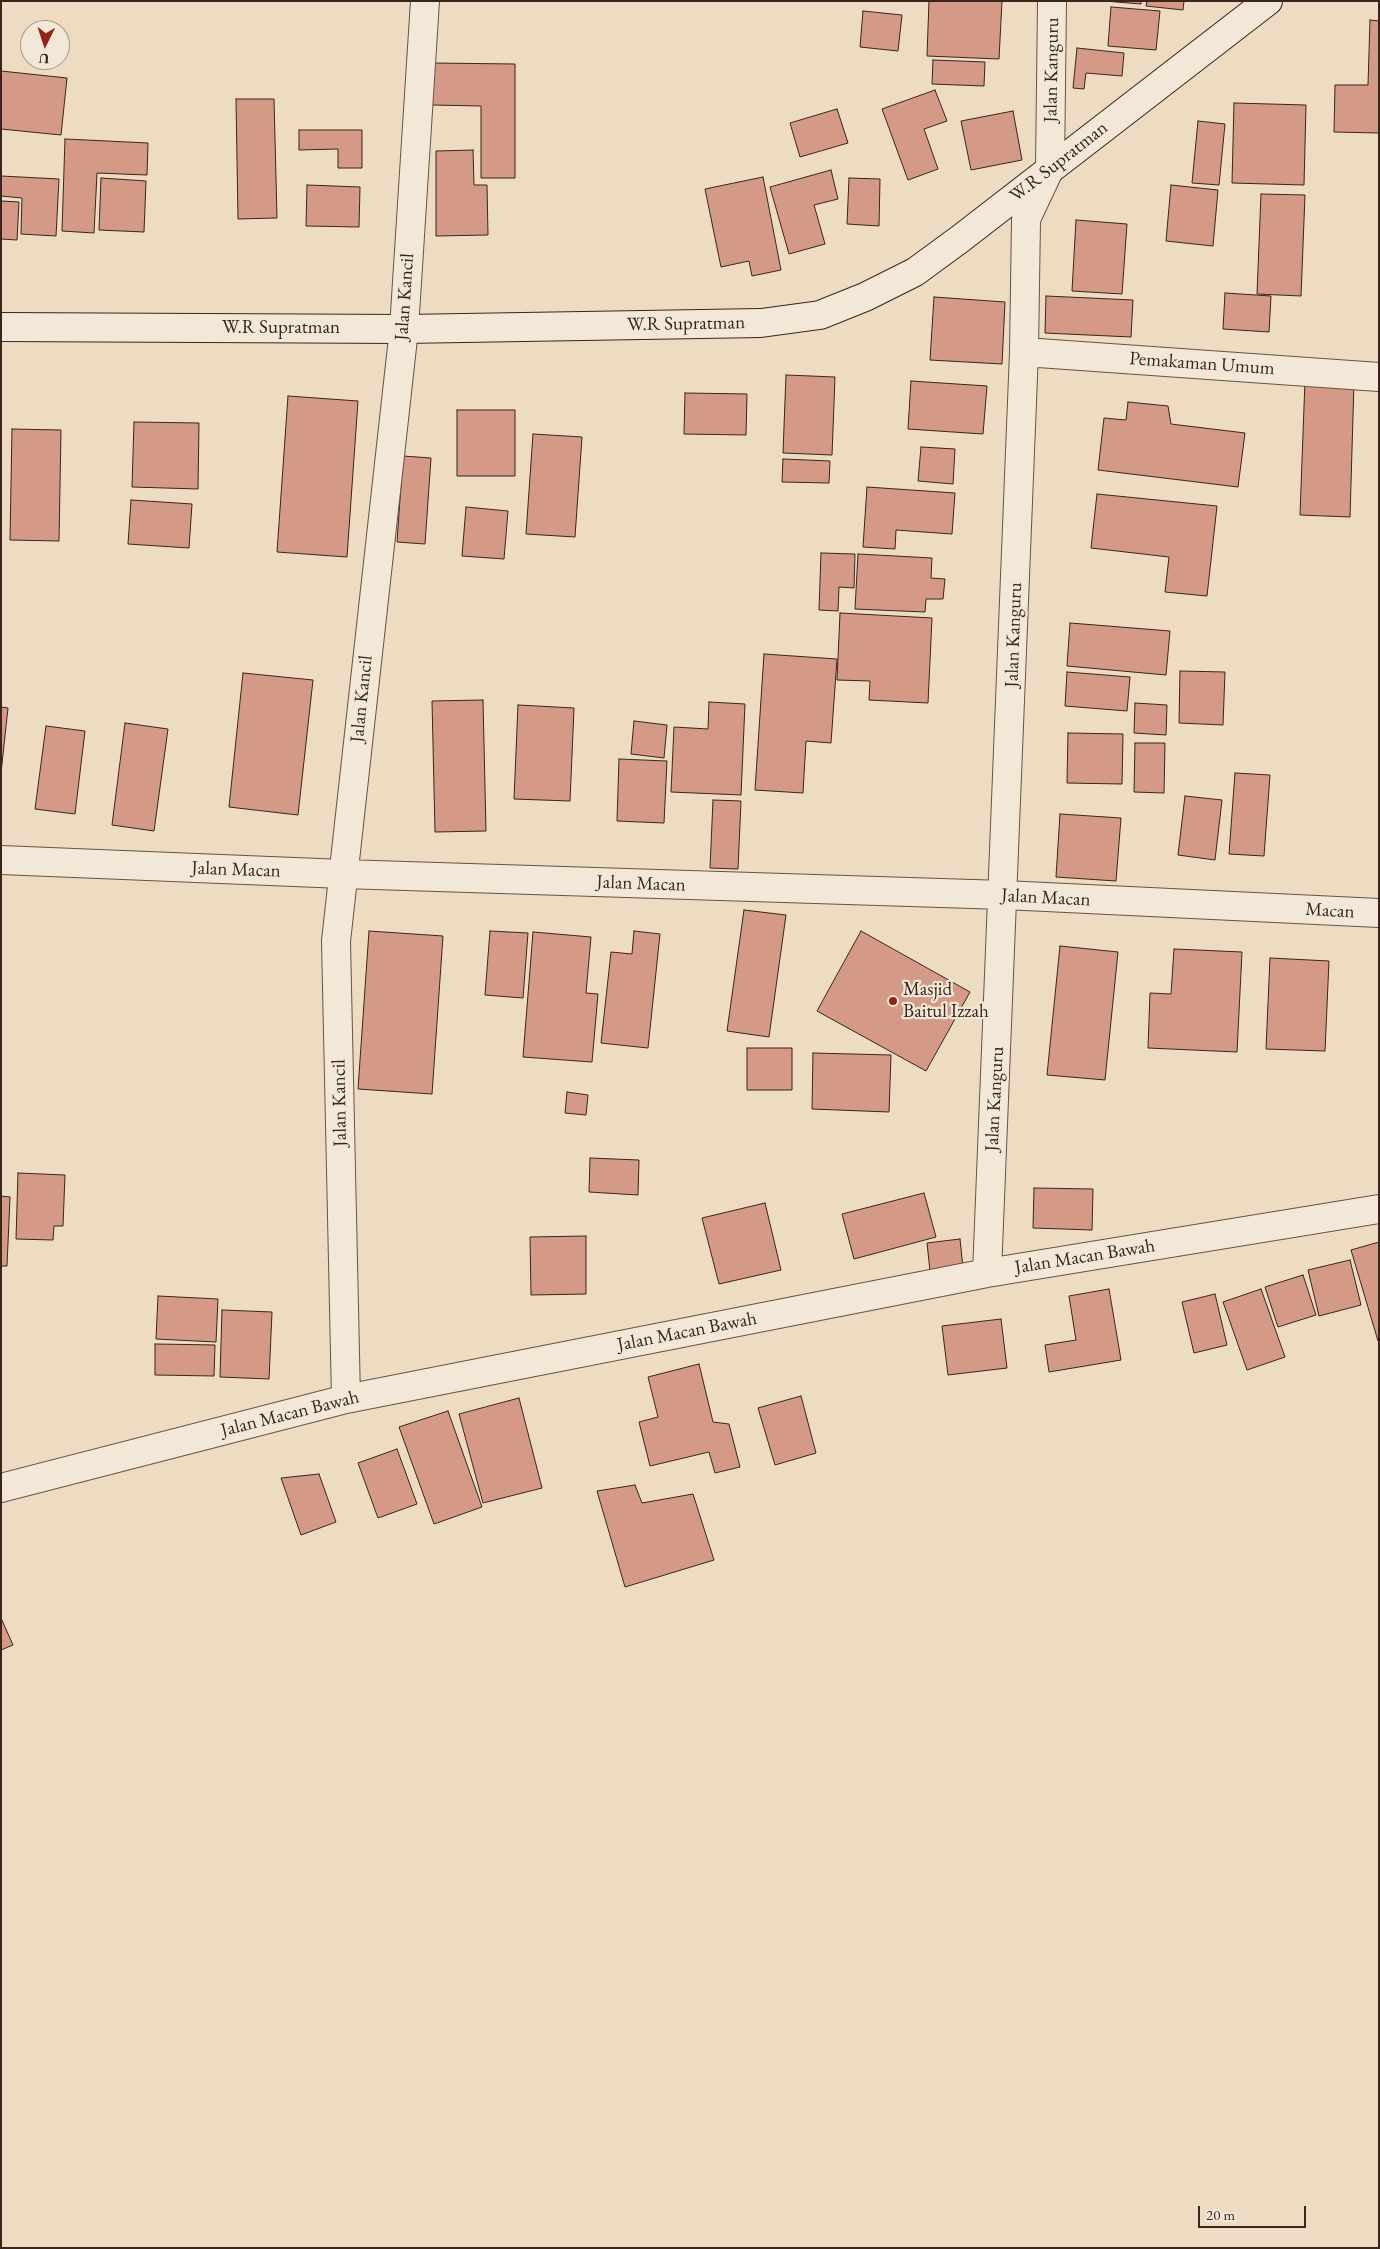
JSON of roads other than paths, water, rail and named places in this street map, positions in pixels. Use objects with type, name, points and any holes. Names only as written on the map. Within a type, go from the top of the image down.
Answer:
[{"type":"street","name":"Jalan Kancil","points":[[346,1399],[336,941],[404,329],[426,1]]},
{"type":"street","name":"Jalan Kanguru","points":[[987,1273],[1004,896],[1024,352],[1026,220],[1050,168],[1052,1]]},
{"type":"street","name":"W.R Supratman","points":[[1,327],[404,329],[761,323],[820,315],[865,297],[914,272],[960,239],[1268,1]]},
{"type":"street","name":"Pemakaman Umum","points":[[1024,352],[1379,376]]},
{"type":"street","name":"Jalan Macan","points":[[1,860],[343,874],[1004,896],[1281,908]]},
{"type":"street","name":"Macan","points":[[1281,908],[1379,913]]},
{"type":"street","name":"Jalan Macan Bawah","points":[[1,1488],[346,1399],[987,1273],[1379,1209]]},
{"type":"place","name":"Masjid Baitul Izzah","points":[[893,1001]]}]
